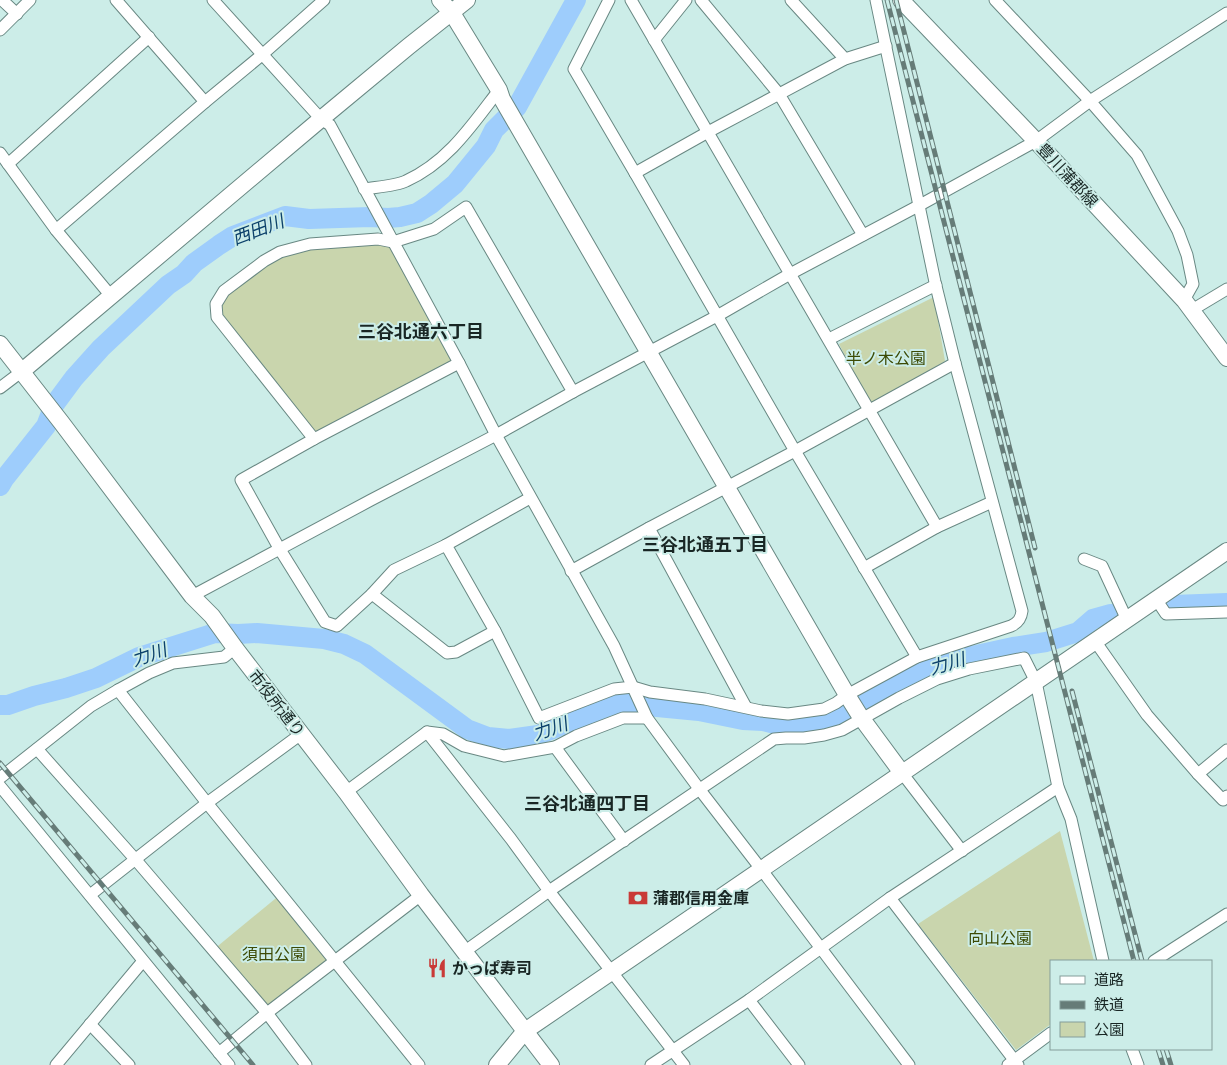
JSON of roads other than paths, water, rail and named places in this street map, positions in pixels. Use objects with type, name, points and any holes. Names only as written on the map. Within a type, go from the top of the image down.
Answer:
[{"type":"street","points":[[2,0],[17,14]]},
{"type":"street","points":[[0,30],[30,0]]},
{"type":"street","points":[[116,0],[205,102]]},
{"type":"street","points":[[213,0],[321,119],[330,126],[459,363],[496,436],[614,646],[646,716],[909,1065]]},
{"type":"street","points":[[56,230],[263,54],[323,0]]},
{"type":"street","points":[[440,0],[452,13],[501,94],[847,695],[902,773],[962,851]]},
{"type":"street","points":[[0,388],[24,375],[111,296],[321,119],[467,0]]},
{"type":"street","points":[[609,0],[574,69],[795,451],[917,657]]},
{"type":"street","points":[[631,0],[937,527]]},
{"type":"street","points":[[654,40],[686,0]]},
{"type":"street","points":[[701,0],[779,94],[863,235]]},
{"type":"street","points":[[791,0],[845,59]]},
{"type":"street","points":[[446,545],[495,631],[539,718],[614,689],[705,699],[761,711],[788,714],[824,709],[917,657],[1011,626],[1019,621],[1022,611],[955,364],[936,285],[876,0]]},
{"type":"street","name":"豊川蒲郡線","points":[[901,0],[1036,141],[1188,305],[1227,358]]},
{"type":"street","points":[[995,0],[1090,101],[1137,155],[1178,231],[1187,255],[1193,284],[1188,305]]},
{"type":"street","points":[[192,596],[279,548],[496,436],[573,392],[717,316],[790,274],[1036,141],[1090,101],[1227,13]]},
{"type":"street","points":[[8,164],[149,37]]},
{"type":"street","points":[[635,173],[845,59],[886,46]]},
{"type":"street","points":[[363,187],[404,182],[434,165],[458,143],[501,94]]},
{"type":"street","points":[[0,153],[56,230],[111,296]]},
{"type":"street","points":[[314,439],[217,316],[216,304],[224,291],[264,261],[280,252],[310,244],[392,239],[434,229],[466,207],[573,392]]},
{"type":"street","points":[[829,340],[936,285]]},
{"type":"street","points":[[1188,305],[1227,289]]},
{"type":"street","name":"市役所通り","points":[[0,344],[192,596],[212,616],[551,1065]]},
{"type":"street","points":[[459,363],[314,439],[241,480],[279,548],[325,622],[337,626],[372,594],[394,570],[446,545],[530,498]]},
{"type":"street","points":[[571,570],[955,364]]},
{"type":"street","points":[[864,568],[937,527],[992,502]]},
{"type":"street","points":[[649,528],[746,707]]},
{"type":"street","points":[[497,1065],[525,1031],[1227,551]]},
{"type":"street","points":[[1084,559],[1102,566],[1127,620]]},
{"type":"street","points":[[372,594],[447,652],[456,652],[495,631]]},
{"type":"street","points":[[1156,599],[1166,614],[1227,612]]},
{"type":"street","points":[[1095,641],[1147,715],[1223,800],[1227,796]]},
{"type":"street","points":[[0,778],[91,706],[118,690],[172,663],[224,657],[235,648]]},
{"type":"street","points":[[464,952],[549,891],[774,739],[824,736],[842,730],[862,717],[937,679],[969,669],[1024,658],[1036,682],[1058,787],[1071,819],[1104,960]]},
{"type":"street","points":[[118,690],[419,1065]]},
{"type":"street","points":[[346,792],[427,732],[444,734],[464,746],[504,756],[555,747],[576,736],[623,718],[646,716]]},
{"type":"street","points":[[427,732],[684,1065]]},
{"type":"street","points":[[90,895],[207,803],[301,734]]},
{"type":"street","points":[[555,747],[624,841]]},
{"type":"street","points":[[37,749],[135,859],[267,1013],[306,1065]]},
{"type":"street","points":[[1198,774],[1227,751]]},
{"type":"street","points":[[0,786],[229,1065]]},
{"type":"street","points":[[651,1065],[749,1000],[890,898],[1058,787]]},
{"type":"street","points":[[219,1053],[267,1013],[421,895]]},
{"type":"street","points":[[890,898],[1013,1063],[1050,1034]]},
{"type":"street","points":[[1156,960],[1227,914]]},
{"type":"street","points":[[56,1065],[143,961]]},
{"type":"street","points":[[749,1000],[799,1065]]},
{"type":"street","points":[[90,1024],[129,1065]]},
{"type":"street","points":[[1132,1050],[1138,1065]]},
{"type":"waterway","name":"西田川","points":[[0,486],[46,426],[54,405],[74,378],[101,348],[168,285],[219,245],[233,236],[285,216],[309,219],[388,218],[417,213],[455,184],[486,146],[494,130],[517,107],[576,0]]},
{"type":"waterway","name":"力川","points":[[1173,605],[1227,603]]},
{"type":"waterway","name":"力川","points":[[0,705],[8,705],[96,678],[139,657],[215,633],[257,633],[324,639],[344,644],[365,654],[467,729],[488,737],[509,739],[538,735],[609,706],[627,703],[699,711],[743,720],[763,721],[794,729],[835,722],[868,698],[904,678],[944,662],[1046,642],[1078,632],[1093,619],[1111,614]]},
{"type":"railway","points":[[887,0],[1134,960]]},
{"type":"railway","points":[[896,0],[1035,548]]},
{"type":"railway","points":[[1072,691],[1142,960]]},
{"type":"railway","points":[[0,763],[253,1065]]},
{"type":"railway","points":[[1158,1050],[1163,1065]]},
{"type":"railway","points":[[1166,1050],[1171,1065]]},
{"type":"place","name":"蒲郡信用金庫","points":[[638,898]]},
{"type":"place","name":"かっぱ寿司","points":[[437,968]]},
{"type":"district","name":"三谷北通六丁目","points":[[421,332]]},
{"type":"district","name":"三谷北通五丁目","points":[[705,545]]},
{"type":"district","name":"三谷北通四丁目","points":[[587,804]]},
{"type":"park label","name":"半ノ木公園","points":[[886,358]]},
{"type":"park label","name":"向山公園","points":[[1000,938]]},
{"type":"park label","name":"須田公園","points":[[274,954]]}]
